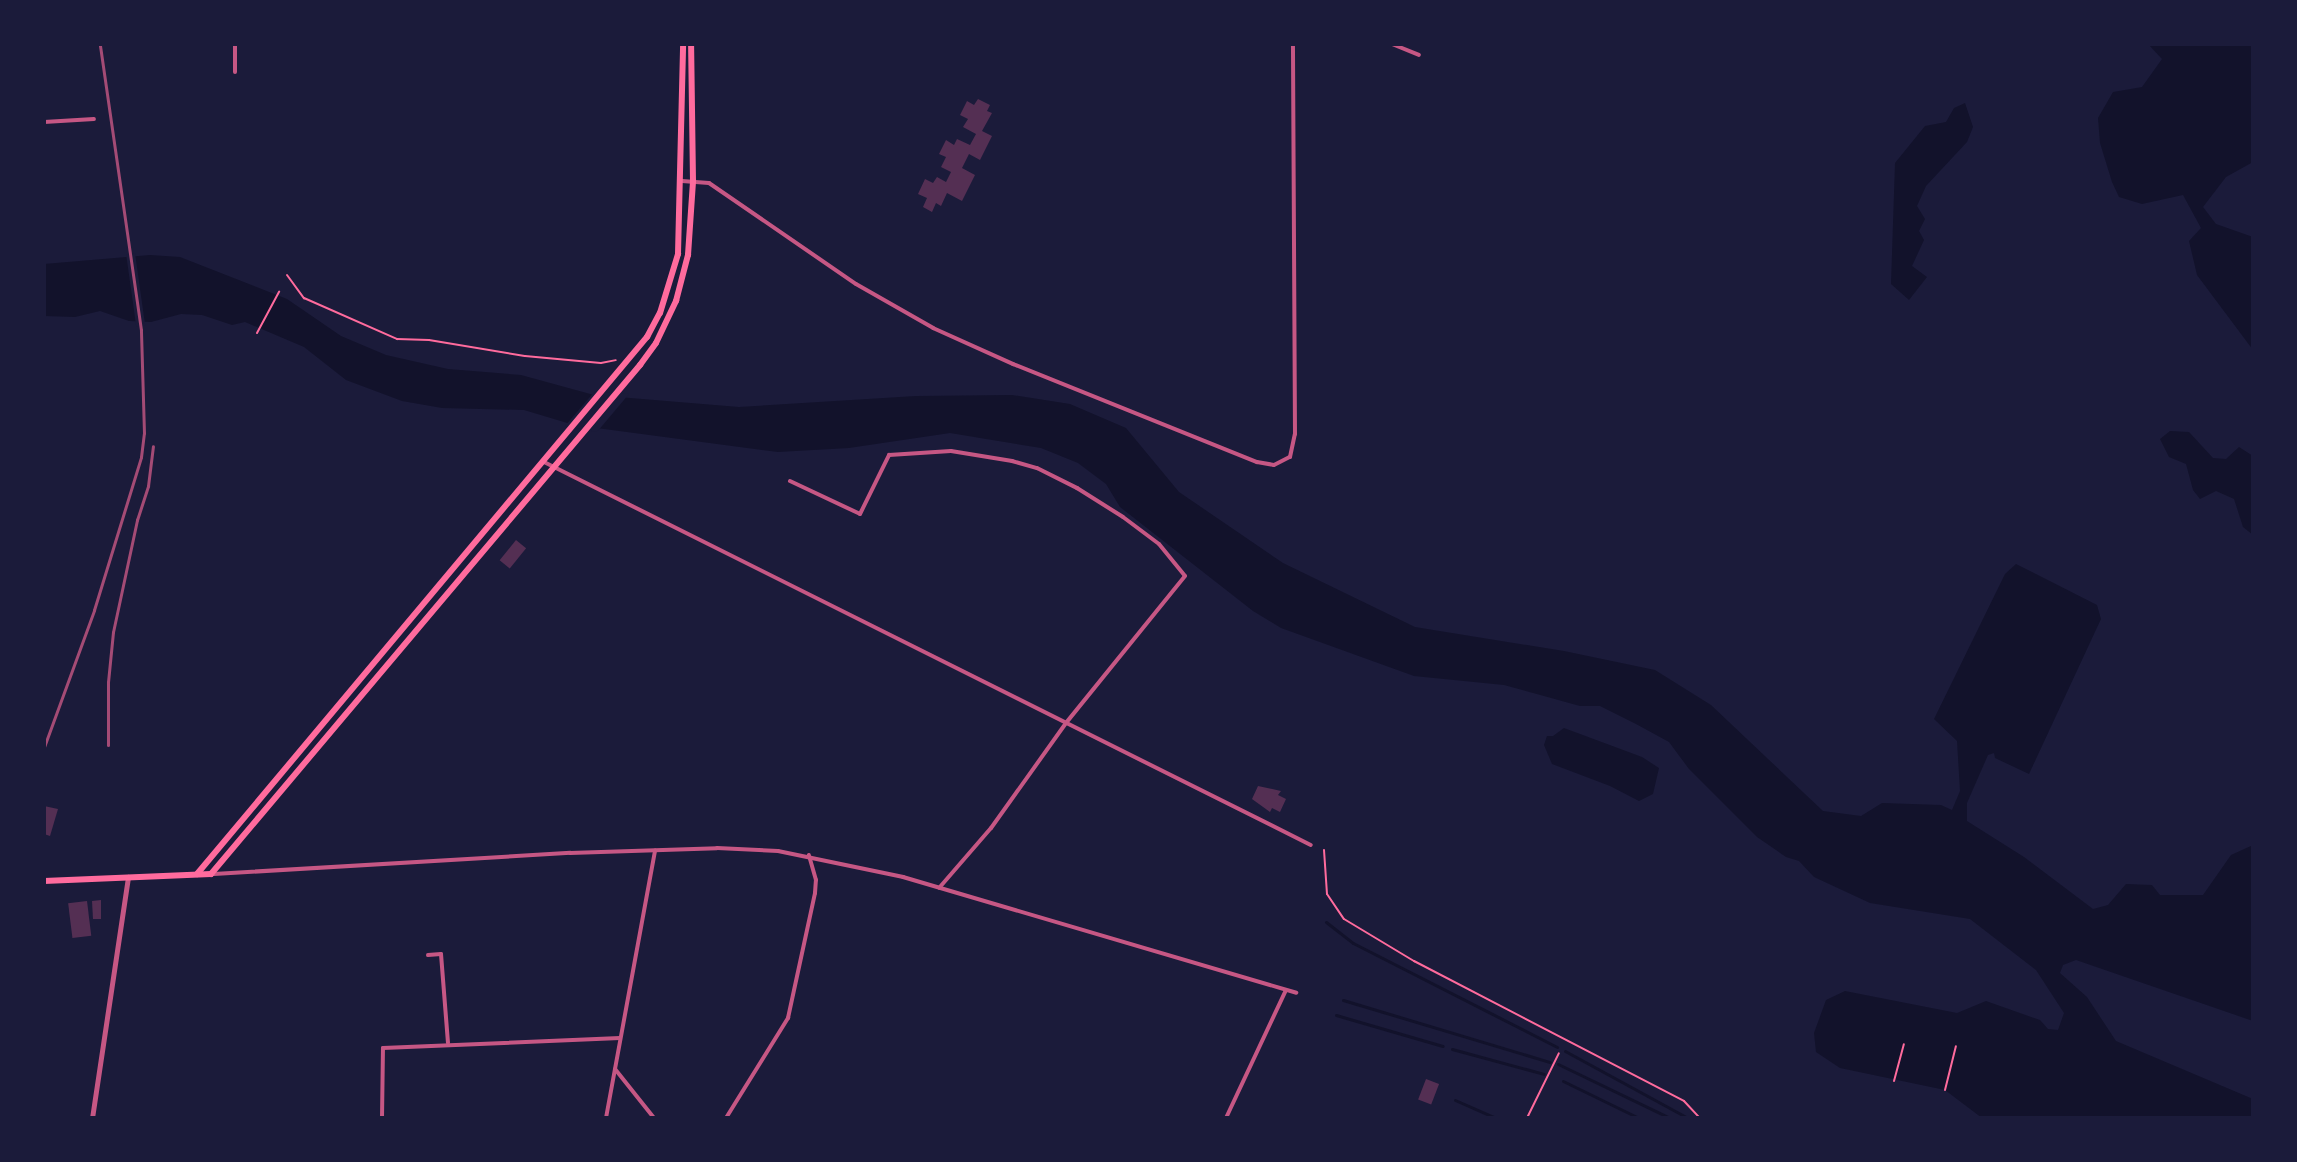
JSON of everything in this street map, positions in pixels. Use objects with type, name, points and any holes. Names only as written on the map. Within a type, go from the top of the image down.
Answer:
[{"type":"main road","points":[[197,874],[647,337],[667,294],[678,254],[683,44]]},
{"type":"main road","points":[[44,881],[211,874],[620,391],[656,343],[676,301],[688,255],[693,181],[691,44]]},
{"type":"street","points":[[235,44],[235,72]]},
{"type":"street","points":[[682,181],[709,183],[856,284],[933,328],[1013,364],[1257,462],[1274,465],[1290,457],[1295,434],[1293,44]]},
{"type":"street","points":[[1392,44],[1419,55]]},
{"type":"street","points":[[44,122],[94,119]]},
{"type":"street","points":[[790,481],[860,514],[889,455],[951,451],[1012,461],[1077,488],[1123,517],[1159,544],[1185,576],[1066,723],[991,828],[939,888]]},
{"type":"street","points":[[544,462],[1311,845]]},
{"type":"street","points":[[211,874],[655,850],[746,848],[809,855],[939,888],[1296,993]]},
{"type":"street","points":[[606,1118],[655,850]]},
{"type":"street","points":[[726,1118],[788,1018],[815,893],[816,880],[809,855]]},
{"type":"street","points":[[92,1118],[128,877]]},
{"type":"street","points":[[428,955],[441,954],[448,1043]]},
{"type":"street","points":[[1226,1118],[1286,990]]},
{"type":"street","points":[[382,1118],[383,1048],[620,1038]]},
{"type":"street","points":[[615,1069],[654,1118]]},
{"type":"path","points":[[287,275],[304,298],[397,339],[601,363],[625,359]]},
{"type":"path","points":[[257,333],[279,292]]},
{"type":"path","points":[[1324,850],[1327,894],[1344,919],[1414,961],[1684,1101],[1700,1118]]},
{"type":"path","points":[[1894,1081],[1904,1044]]},
{"type":"path","points":[[1945,1090],[1956,1046]]},
{"type":"path","points":[[1527,1118],[1559,1053]]},
{"type":"shaded area","points":[[2148,44],[2253,44],[2253,162],[2226,177],[2203,207],[2216,224],[2253,237],[2253,350],[2197,275],[2189,241],[2201,228],[2183,195],[2142,204],[2119,197],[2112,182],[2100,143],[2098,118],[2113,92],[2142,87],[2162,59]]},
{"type":"shaded area","points":[[1965,103],[1973,127],[1967,142],[1926,186],[1917,206],[1925,219],[1919,231],[1924,240],[1912,266],[1927,277],[1909,300],[1891,284],[1895,163],[1925,126],[1946,122],[1954,108]]},
{"type":"shaded area","points":[[150,255],[180,257],[287,299],[341,336],[386,355],[448,369],[521,375],[594,395],[739,407],[916,396],[1012,395],[1070,404],[1126,428],[1179,492],[1283,563],[1415,627],[1564,651],[1655,670],[1711,705],[1823,811],[1861,816],[1882,803],[1941,805],[1952,810],[1960,791],[1957,741],[1934,719],[2005,574],[2016,564],[2097,605],[2101,619],[2029,774],[1995,758],[1994,753],[1988,755],[1967,803],[1967,821],[2024,857],[2093,909],[2108,905],[2126,884],[2152,885],[2160,895],[2203,895],[2231,855],[2253,845],[2253,1021],[2076,960],[2063,965],[2060,973],[2087,997],[2116,1041],[2253,1099],[2253,1118],[1982,1118],[1945,1090],[1840,1068],[1816,1052],[1814,1033],[1826,1000],[1845,991],[1957,1013],[1986,1001],[2040,1020],[2048,1029],[2058,1030],[2064,1013],[2036,970],[1970,919],[1870,903],[1814,877],[1799,861],[1786,857],[1757,837],[1689,769],[1669,742],[1600,706],[1580,706],[1504,685],[1414,676],[1281,628],[1253,611],[1120,507],[1106,484],[1078,463],[1041,448],[950,433],[849,448],[778,452],[574,425],[524,410],[442,408],[402,401],[346,380],[304,347],[245,322],[232,325],[202,315],[181,314],[151,322],[129,321],[100,311],[75,317],[44,316],[44,264]]},
{"type":"shaded area","points":[[2170,431],[2189,432],[2213,458],[2226,459],[2239,447],[2253,456],[2253,535],[2243,527],[2234,499],[2216,491],[2200,499],[2193,490],[2186,464],[2169,457],[2160,439]]},
{"type":"shaded area","points":[[1564,728],[1642,757],[1659,768],[1653,794],[1639,801],[1610,786],[1552,764],[1544,745],[1547,736],[1553,736]]},
{"type":"pier","points":[[135,253],[145,325],[136,327],[126,254]]},
{"type":"pier","points":[[595,391],[629,394],[597,432],[565,426]]},
{"type":"building","points":[[978,99],[990,105],[987,111],[992,113],[982,131],[992,136],[980,160],[969,154],[962,168],[975,175],[962,201],[947,193],[941,206],[936,203],[932,212],[923,207],[927,198],[918,194],[925,179],[933,183],[937,177],[946,182],[951,172],[941,167],[946,157],[939,154],[946,140],[954,145],[957,139],[970,145],[976,134],[963,127],[968,119],[960,115],[967,101],[974,105]]},
{"type":"building","points":[[516,540],[526,548],[510,568],[500,560]]},
{"type":"building","points":[[1258,786],[1281,791],[1278,795],[1286,799],[1280,812],[1272,808],[1270,812],[1252,799]]},
{"type":"building","points":[[44,806],[58,809],[50,836],[44,834]]},
{"type":"building","points":[[101,900],[101,919],[93,919],[92,901]]},
{"type":"building","points":[[87,901],[91,936],[72,938],[68,903]]},
{"type":"building","points":[[1426,1079],[1439,1084],[1431,1105],[1418,1100]]},
{"type":"waterway","points":[[1326,922],[1353,943],[1557,1047]]},
{"type":"waterway","points":[[1343,1000],[1550,1062]]},
{"type":"waterway","points":[[1336,1015],[1443,1046]]},
{"type":"waterway","points":[[1452,1049],[1544,1074]]},
{"type":"waterway","points":[[1565,1051],[1688,1118]]},
{"type":"waterway","points":[[1558,1064],[1670,1118]]},
{"type":"waterway","points":[[1563,1081],[1639,1118]]},
{"type":"waterway","points":[[1455,1100],[1496,1118]]},
{"type":"railway","points":[[44,747],[94,610],[141,457],[144,433],[141,330],[100,44]]},
{"type":"railway","points":[[108,745],[108,682],[113,632],[137,520],[148,486],[153,446]]}]
